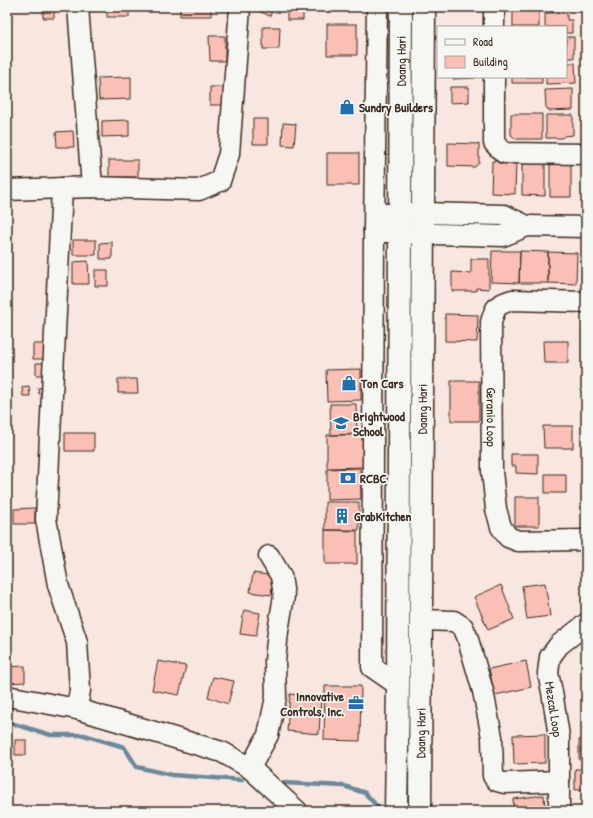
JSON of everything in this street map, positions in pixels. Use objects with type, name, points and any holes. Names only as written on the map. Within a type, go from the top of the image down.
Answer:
[{"type":"main road","name":"Daang Hari","points":[[396,803],[398,685],[401,7]]},
{"type":"main road","name":"Daang Hari","points":[[420,811],[424,7]]},
{"type":"street","points":[[78,7],[92,187]]},
{"type":"street","points":[[7,190],[92,187],[199,190],[220,182],[229,154],[240,7]]},
{"type":"street","points":[[377,7],[374,223],[372,667],[398,685]]},
{"type":"street","points":[[494,7],[494,26]]},
{"type":"street","points":[[494,78],[494,143],[504,154],[586,154]]},
{"type":"street","points":[[62,188],[46,519],[58,585],[78,642],[80,690],[76,709]]},
{"type":"street","points":[[374,223],[423,223],[503,236],[527,226],[586,227]]},
{"type":"street","name":"Geranio Loop","points":[[586,302],[512,300],[501,303],[495,310],[491,322],[491,329],[492,471],[496,509],[501,527],[508,537],[518,541],[586,540]]},
{"type":"street","points":[[250,768],[268,735],[276,697],[278,631],[284,596],[281,576],[269,556]]},
{"type":"street","points":[[421,620],[454,621],[463,627],[483,691],[492,738],[493,776],[496,782],[560,781]]},
{"type":"street","name":"Mezcal Loop","points":[[559,811],[559,736],[548,673],[550,657],[558,645],[586,624]]},
{"type":"street","points":[[7,696],[76,709],[222,752],[250,768],[297,811]]},
{"type":"building","points":[[43,7],[54,7],[54,18],[43,18]]},
{"type":"building","points":[[107,7],[129,7],[129,17],[107,17]]},
{"type":"building","points":[[180,7],[211,7],[211,16],[180,16]]},
{"type":"building","points":[[219,7],[235,7],[235,10],[219,10]]},
{"type":"building","points":[[274,7],[270,16],[252,8]]},
{"type":"building","points":[[287,7],[303,7],[303,20],[287,20]]},
{"type":"building","points":[[513,10],[539,11],[539,26],[513,26]]},
{"type":"building","points":[[545,13],[567,13],[567,20],[572,20],[572,33],[567,33],[567,26],[545,26]]},
{"type":"building","points":[[327,24],[357,24],[357,55],[327,55]]},
{"type":"building","points":[[263,27],[280,27],[279,49],[263,49]]},
{"type":"building","points":[[209,36],[225,36],[225,61],[210,61]]},
{"type":"building","points":[[567,37],[574,37],[574,58],[567,58]]},
{"type":"building","points":[[567,63],[575,63],[576,83],[546,84],[546,78],[567,78]]},
{"type":"building","points":[[131,77],[131,99],[99,100],[98,78]]},
{"type":"building","points":[[453,78],[475,78],[453,79]]},
{"type":"building","points":[[512,78],[542,78],[542,83],[512,83]]},
{"type":"building","points":[[210,87],[226,87],[226,105],[210,105]]},
{"type":"building","points":[[450,87],[469,87],[469,102],[450,103]]},
{"type":"building","points":[[573,89],[573,110],[549,111],[546,107],[545,90]]},
{"type":"building","points":[[511,114],[542,114],[542,139],[516,139],[511,135]]},
{"type":"building","points":[[546,115],[573,115],[573,135],[564,136],[562,138],[546,138]]},
{"type":"building","points":[[253,119],[268,119],[268,144],[253,144]]},
{"type":"building","points":[[129,120],[129,136],[102,137],[102,121]]},
{"type":"building","points":[[283,123],[296,124],[294,146],[282,145]]},
{"type":"building","points":[[73,131],[74,147],[57,147],[56,132]]},
{"type":"building","points":[[448,143],[479,144],[479,162],[475,167],[448,166]]},
{"type":"building","points":[[327,153],[359,153],[359,185],[327,185]]},
{"type":"building","points":[[109,160],[138,160],[138,177],[109,177]]},
{"type":"building","points":[[492,161],[516,161],[515,194],[491,193]]},
{"type":"building","points":[[522,163],[545,163],[545,196],[522,195]]},
{"type":"building","points":[[550,163],[571,163],[571,197],[550,197]]},
{"type":"building","points":[[73,240],[96,240],[96,255],[73,255]]},
{"type":"building","points":[[112,242],[112,259],[100,259],[100,243]]},
{"type":"building","points":[[492,251],[520,251],[519,283],[491,282]]},
{"type":"building","points":[[520,251],[548,252],[548,283],[519,283]]},
{"type":"building","points":[[548,252],[577,253],[576,284],[548,283]]},
{"type":"building","points":[[471,259],[489,259],[489,289],[476,288],[476,291],[452,291],[452,272],[471,273]]},
{"type":"building","points":[[88,261],[89,284],[73,284],[73,262]]},
{"type":"building","points":[[95,270],[108,270],[108,286],[95,286]]},
{"type":"building","points":[[445,314],[478,315],[477,342],[445,341]]},
{"type":"building","points":[[543,341],[568,341],[568,363],[544,363]]},
{"type":"building","points":[[33,344],[50,344],[50,359],[33,359]]},
{"type":"building","points":[[36,363],[52,363],[52,375],[36,375]]},
{"type":"building","points":[[361,369],[361,400],[327,401],[326,370]]},
{"type":"building","points":[[118,379],[137,379],[138,393],[118,393]]},
{"type":"building","points":[[451,381],[479,381],[479,421],[451,421]]},
{"type":"building","points":[[29,386],[30,396],[23,396],[22,387]]},
{"type":"building","points":[[50,386],[50,392],[39,394],[38,388]]},
{"type":"building","points":[[330,404],[356,404],[357,434],[331,435]]},
{"type":"building","points":[[543,426],[573,426],[573,448],[544,448]]},
{"type":"building","points":[[65,433],[94,433],[94,451],[65,451]]},
{"type":"building","points":[[327,435],[365,435],[365,467],[327,468]]},
{"type":"building","points":[[511,454],[538,454],[538,474],[516,473],[516,466],[511,466]]},
{"type":"building","points":[[360,468],[361,499],[327,500],[327,469]]},
{"type":"building","points":[[545,474],[566,474],[566,493],[545,493]]},
{"type":"building","points":[[515,497],[539,497],[539,526],[515,526]]},
{"type":"building","name":"GrabKitchen","points":[[325,502],[359,502],[359,530],[325,530]]},
{"type":"building","points":[[35,508],[35,524],[14,524],[14,509]]},
{"type":"building","points":[[325,530],[357,531],[357,564],[325,564]]},
{"type":"building","points":[[253,573],[274,576],[271,595],[250,592]]},
{"type":"building","points":[[545,583],[550,616],[527,619],[522,586]]},
{"type":"building","points":[[501,585],[514,619],[488,630],[474,597]]},
{"type":"building","points":[[244,610],[260,613],[256,636],[240,634]]},
{"type":"building","points":[[158,661],[186,666],[179,695],[152,690]]},
{"type":"building","points":[[526,661],[531,687],[495,695],[489,669]]},
{"type":"building","points":[[25,666],[25,682],[7,683],[7,667]]},
{"type":"building","points":[[213,677],[234,681],[228,704],[208,697]]},
{"type":"building","points":[[325,686],[361,686],[360,741],[324,740]]},
{"type":"building","points":[[290,694],[321,697],[319,734],[287,731]]},
{"type":"building","points":[[545,734],[545,763],[514,764],[513,735]]},
{"type":"building","points":[[586,739],[586,760],[579,760],[579,740]]},
{"type":"building","points":[[15,740],[26,740],[26,755],[15,755]]},
{"type":"building","points":[[575,769],[586,769],[586,789],[575,790]]},
{"type":"building","points":[[544,795],[545,811],[514,811],[513,799]]},
{"type":"waterway","points":[[7,722],[51,735],[84,735],[124,747],[137,767],[172,775],[242,780]]},
{"type":"waterway","points":[[284,783],[344,786],[365,793],[381,811]]},
{"type":"place","name":"Sundry Builders","points":[[347,107]]},
{"type":"place","name":"Ton Cars","points":[[349,383]]},
{"type":"place","name":"Brightwood School","points":[[341,423]]},
{"type":"place","name":"RCBC","points":[[348,478]]},
{"type":"place","name":"GrabKitchen","points":[[342,516]]},
{"type":"place","name":"Innovative Controls, Inc.","points":[[356,703]]}]
